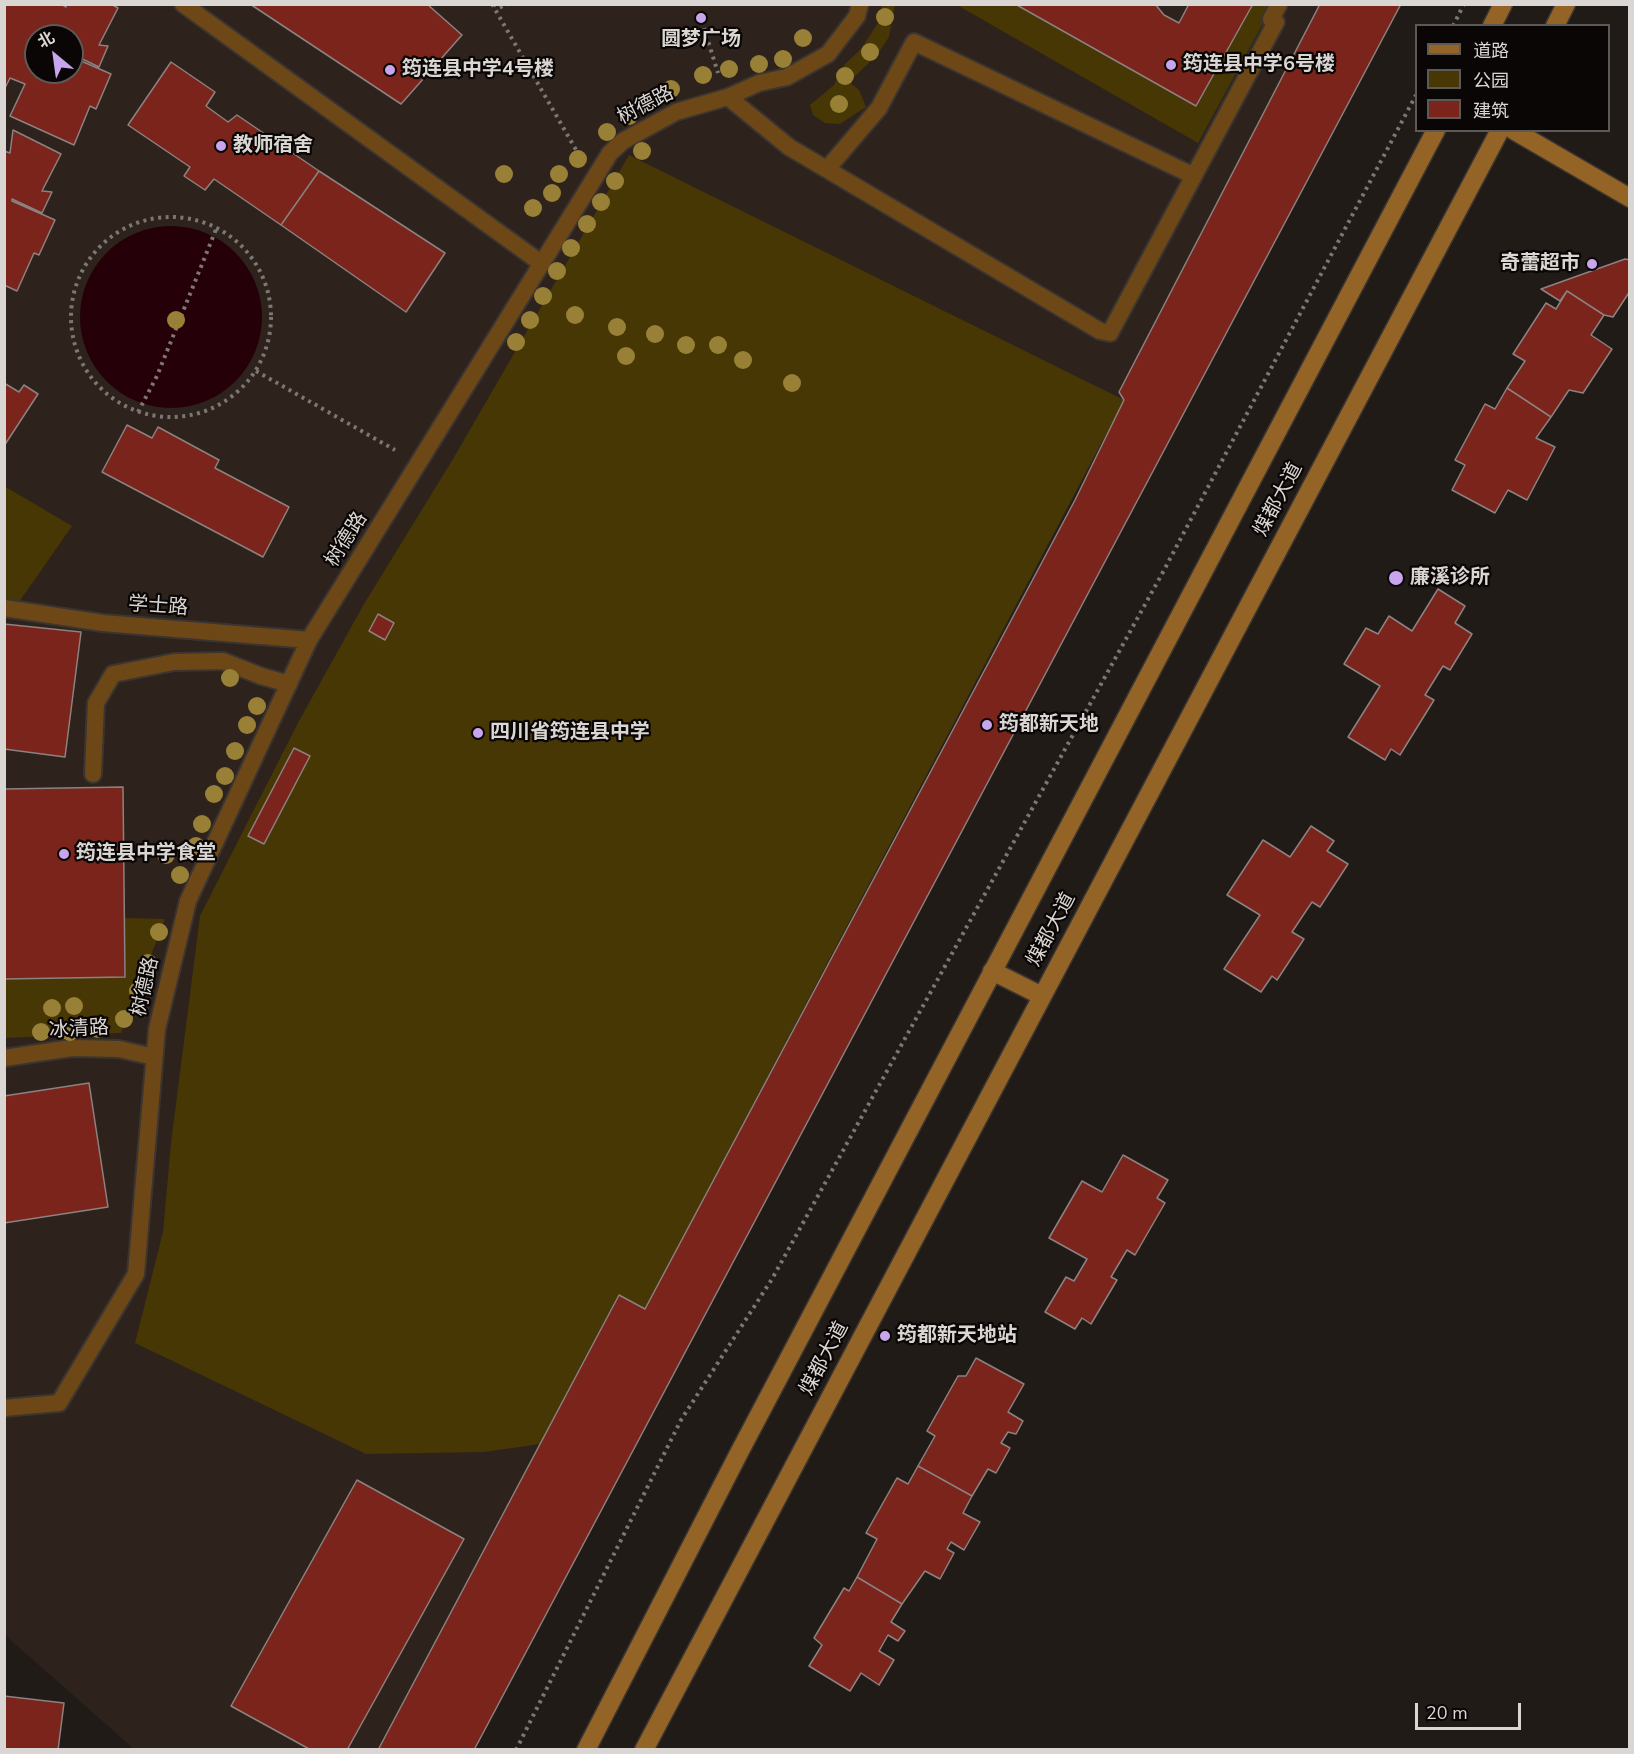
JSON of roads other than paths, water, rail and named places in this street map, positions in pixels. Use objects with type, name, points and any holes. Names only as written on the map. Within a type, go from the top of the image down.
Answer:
[{"type":"main road","points":[[1493,24],[1503,4]]},
{"type":"main road","points":[[1556,24],[1566,4]]},
{"type":"main road","name":"煤都大道","points":[[586,1749],[1435,132]]},
{"type":"main road","name":"煤都大道","points":[[644,1749],[1499,132]]},
{"type":"main road","points":[[1516,132],[1629,198]]},
{"type":"main road","points":[[993,972],[1042,996]]},
{"type":"lane","points":[[183,4],[541,263]]},
{"type":"lane","name":"树德路","points":[[4,1408],[59,1403],[136,1274],[157,1029],[188,901],[309,640],[592,179],[622,141],[676,112],[728,97],[759,83],[787,77],[828,54],[858,16],[860,4]]},
{"type":"lane","points":[[728,97],[789,147],[1100,331],[1110,333],[1276,22],[1271,19],[1279,4]]},
{"type":"lane","points":[[827,169],[879,108],[914,42],[1194,176]]},
{"type":"lane","name":"学士路","points":[[4,608],[103,623],[309,640]]},
{"type":"lane","points":[[93,774],[96,703],[113,674],[174,662],[223,661],[289,684]]},
{"type":"lane","name":"冰清路","points":[[4,1059],[72,1048],[119,1049],[154,1057]]},
{"type":"place","name":"圆梦广场","points":[[701,18]]},
{"type":"place","name":"筠连县中学6号楼","points":[[1171,65]]},
{"type":"place","name":"筠连县中学4号楼","points":[[390,70]]},
{"type":"place","name":"教师宿舍","points":[[221,146]]},
{"type":"place","name":"奇蕾超市","points":[[1592,264]]},
{"type":"place","name":"廉溪诊所","points":[[1396,578]]},
{"type":"place","name":"筠都新天地","points":[[987,725]]},
{"type":"place","name":"四川省筠连县中学","points":[[478,733]]},
{"type":"place","name":"筠连县中学食堂","points":[[64,854]]},
{"type":"place","name":"筠都新天地站","points":[[885,1336]]}]
